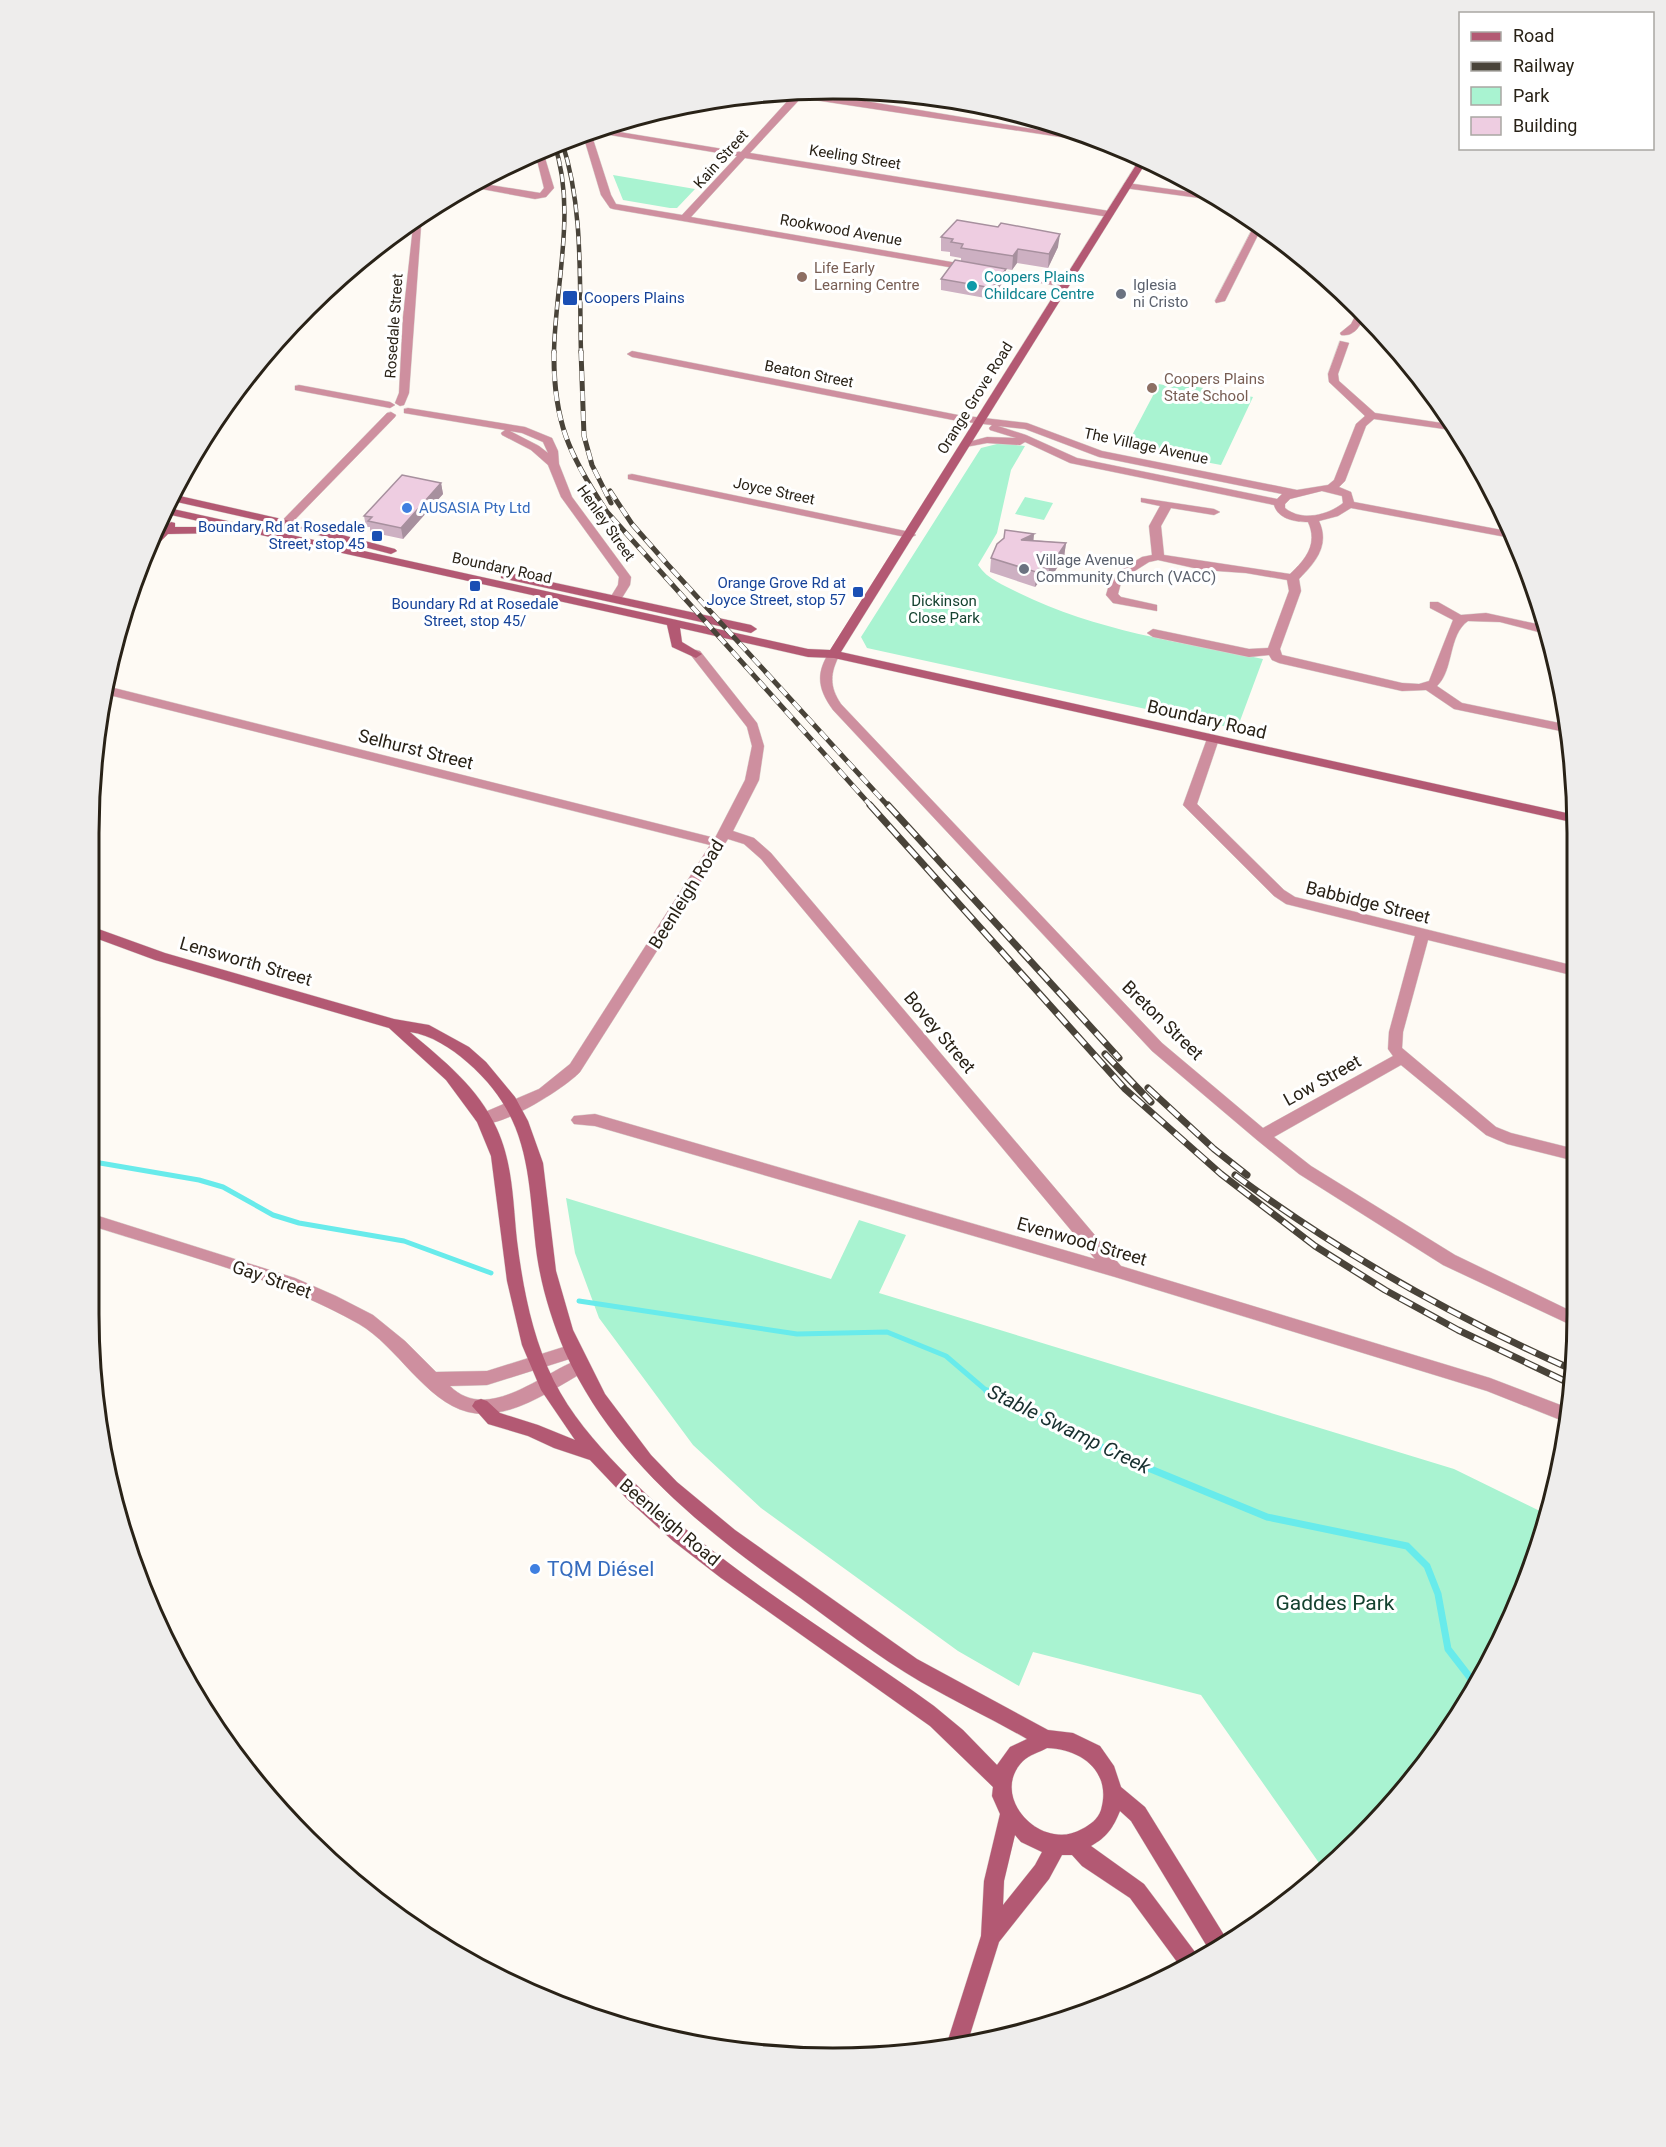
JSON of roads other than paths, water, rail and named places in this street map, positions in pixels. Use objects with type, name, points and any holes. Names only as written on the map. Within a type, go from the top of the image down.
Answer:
[{"type":"main road","name":"Orange Grove Road","points":[[834,654],[1139,166]]},
{"type":"main road","name":"Boundary Road","points":[[180,499],[286,523],[424,559],[616,598],[813,645],[834,654]]},
{"type":"main road","points":[[174,511],[190,501]]},
{"type":"main road","name":"Boundary Road","points":[[173,512],[808,653],[834,654],[1566,817]]},
{"type":"main road","points":[[165,529],[219,530],[237,526]]},
{"type":"main road","points":[[673,623],[676,644],[696,654]]},
{"type":"main road","name":"Lensworth Street","points":[[99,935],[130,948],[394,1024],[424,1029],[462,1051],[490,1074],[514,1107]]},
{"type":"main road","points":[[394,1024],[410,1042],[442,1066],[461,1087],[483,1119]]},
{"type":"main road","name":"Beenleigh Road","points":[[514,1107],[534,1160],[549,1277],[577,1359],[632,1446],[653,1470],[707,1522],[917,1669],[1046,1739]]},
{"type":"main road","name":"Beenleigh Road","points":[[483,1119],[500,1161],[520,1311],[547,1384],[557,1403],[597,1455],[617,1479],[670,1527],[928,1713],[1001,1782]]},
{"type":"main road","points":[[481,1406],[494,1419],[532,1430],[560,1443],[597,1455]]},
{"type":"main road","points":[[991,1936],[1066,1845],[1092,1837],[1105,1825],[1112,1809],[1113,1792],[1109,1774],[1098,1758],[1074,1743],[1046,1739],[1030,1743],[1016,1753],[1006,1766],[1001,1782],[1002,1800],[1009,1817],[1021,1831],[1038,1841],[1066,1845],[1120,1877],[1149,1903],[1187,1957]]},
{"type":"main road","points":[[1113,1792],[1138,1814],[1215,1940]]},
{"type":"main road","points":[[959,2037],[991,1936],[994,1881],[1009,1817]]},
{"type":"street","points":[[833,99],[1064,136]]},
{"type":"street","name":"Kain Street","points":[[685,219],[789,101]]},
{"type":"street","name":"Keeling Street","points":[[612,133],[745,153],[1109,214]]},
{"type":"street","name":"Rookwood Avenue","points":[[589,141],[606,195],[613,206],[1064,284]]},
{"type":"street","points":[[485,187],[535,196],[543,195],[549,188],[542,160]]},
{"type":"street","points":[[1127,186],[1198,196]]},
{"type":"street","name":"Rosedale Street","points":[[397,409],[404,393],[408,317],[417,228]]},
{"type":"street","points":[[1220,301],[1254,232]]},
{"type":"street","points":[[1358,320],[1344,338],[1333,374],[1334,382],[1343,397],[1372,416],[1442,423]]},
{"type":"street","name":"Beaton Street","points":[[632,354],[981,422]]},
{"type":"street","name":"Henley Street","points":[[299,388],[483,425],[529,444],[553,464],[567,496],[624,574],[625,583],[616,598]]},
{"type":"street","points":[[274,534],[397,409]]},
{"type":"street","points":[[1349,504],[1347,494],[1331,489],[1339,481],[1361,424],[1372,416]]},
{"type":"street","name":"The Village Avenue","points":[[981,422],[1074,461],[1249,495],[1279,503],[1287,515],[1312,519]]},
{"type":"street","name":"The Village Avenue","points":[[981,422],[1003,422],[1027,426],[1099,454],[1295,493]]},
{"type":"street","points":[[966,444],[987,440],[1034,444]]},
{"type":"street","name":"Joyce Street","points":[[632,477],[910,535]]},
{"type":"street","name":"The Village Avenue","points":[[1279,503],[1286,496],[1295,493],[1331,489]]},
{"type":"street","points":[[1145,500],[1214,512]]},
{"type":"street","points":[[1158,557],[1155,526],[1167,504]]},
{"type":"street","points":[[1293,578],[1305,567],[1319,541],[1320,533],[1312,519],[1349,504],[1503,534]]},
{"type":"street","points":[[1153,608],[1117,600],[1112,591],[1116,577],[1122,571],[1158,557],[1203,566],[1245,569],[1293,578]]},
{"type":"street","points":[[1274,651],[1295,591],[1293,578]]},
{"type":"street","points":[[1434,605],[1460,619]]},
{"type":"street","points":[[1428,686],[1437,677],[1460,619],[1480,615],[1537,628]]},
{"type":"street","points":[[1153,633],[1249,653],[1274,651],[1283,660],[1402,687],[1428,686],[1458,706],[1559,727]]},
{"type":"street","name":"Beenleigh Road","points":[[483,1119],[514,1107],[556,1086],[575,1068],[721,838],[748,791],[758,746],[749,718],[696,654]]},
{"type":"street","name":"Breton Street","points":[[834,654],[826,668],[823,681],[825,691],[837,706],[1157,1047],[1305,1170],[1449,1260],[1567,1316]]},
{"type":"street","name":"Selhurst Street","points":[[113,692],[721,838]]},
{"type":"street","name":"Babbidge Street","points":[[1213,739],[1190,805],[1279,893],[1305,906],[1567,969]]},
{"type":"street","name":"Bovey Street","points":[[721,838],[749,841],[766,856],[1115,1271]]},
{"type":"street","points":[[1423,934],[1396,1032],[1395,1049],[1402,1058],[1491,1131],[1507,1138],[1567,1153]]},
{"type":"street","name":"Low Street","points":[[1262,1136],[1402,1058]]},
{"type":"street","name":"Evenwood Street","points":[[579,1120],[595,1120],[1115,1271],[1490,1385],[1561,1412]]},
{"type":"street","name":"Gay Street","points":[[99,1222],[289,1283],[330,1300],[376,1327],[434,1378],[448,1395],[481,1406],[512,1402],[547,1384],[577,1359]]},
{"type":"street","points":[[434,1378],[480,1379],[539,1363],[577,1359]]},
{"type":"waterway","name":"Stable Swamp Creek","points":[[99,1163],[199,1180],[223,1187],[273,1215],[299,1223],[404,1241],[491,1273]]},
{"type":"waterway","name":"Stable Swamp Creek","points":[[579,1301],[797,1334],[887,1332],[946,1356],[988,1392]]},
{"type":"waterway","name":"Stable Swamp Creek","points":[[987,1391],[1124,1458],[1267,1517],[1407,1546],[1427,1566],[1438,1594],[1448,1649],[1470,1678]]},
{"type":"railway","points":[[564,150],[577,219],[581,353]]},
{"type":"railway","points":[[554,353],[564,221],[564,194],[557,153]]},
{"type":"railway","points":[[581,351],[584,436],[592,465],[611,503]]},
{"type":"railway","points":[[554,353],[554,376],[560,418],[573,454],[607,512],[872,807]]},
{"type":"railway","points":[[610,491],[632,524],[668,565],[889,807]]},
{"type":"railway","points":[[870,805],[1125,1089],[1221,1174],[1315,1246],[1385,1290],[1458,1330],[1563,1380]]},
{"type":"railway","points":[[888,805],[1119,1058]]},
{"type":"railway","points":[[1105,1054],[1151,1102]]},
{"type":"railway","points":[[1148,1088],[1214,1149],[1247,1175]]},
{"type":"railway","points":[[1235,1175],[1356,1257],[1440,1305],[1565,1366]]},
{"type":"place","name":"Life Early Learning Centre","points":[[802,277]]},
{"type":"place","name":"Coopers Plains Childcare Centre","points":[[972,286]]},
{"type":"place","name":"Iglesia ni Cristo","points":[[1121,294]]},
{"type":"place","name":"Coopers Plains","points":[[570,298]]},
{"type":"place","name":"Coopers Plains State School","points":[[1152,388]]},
{"type":"place","name":"AUSASIA Pty Ltd","points":[[407,508]]},
{"type":"place","name":"Boundary Rd at Rosedale Street, stop 45","points":[[377,536]]},
{"type":"place","name":"Village Avenue Community Church (VACC)","points":[[1024,569]]},
{"type":"place","name":"Boundary Rd at Rosedale Street, stop 45/","points":[[475,586]]},
{"type":"place","name":"Orange Grove Rd at Joyce Street, stop 57","points":[[858,592]]},
{"type":"place","name":"TQM Diésel","points":[[535,1569]]},
{"type":"park label","name":"Dickinson Close Park","points":[[944,610]]},
{"type":"park label","name":"Gaddes Park","points":[[1335,1603]]}]
